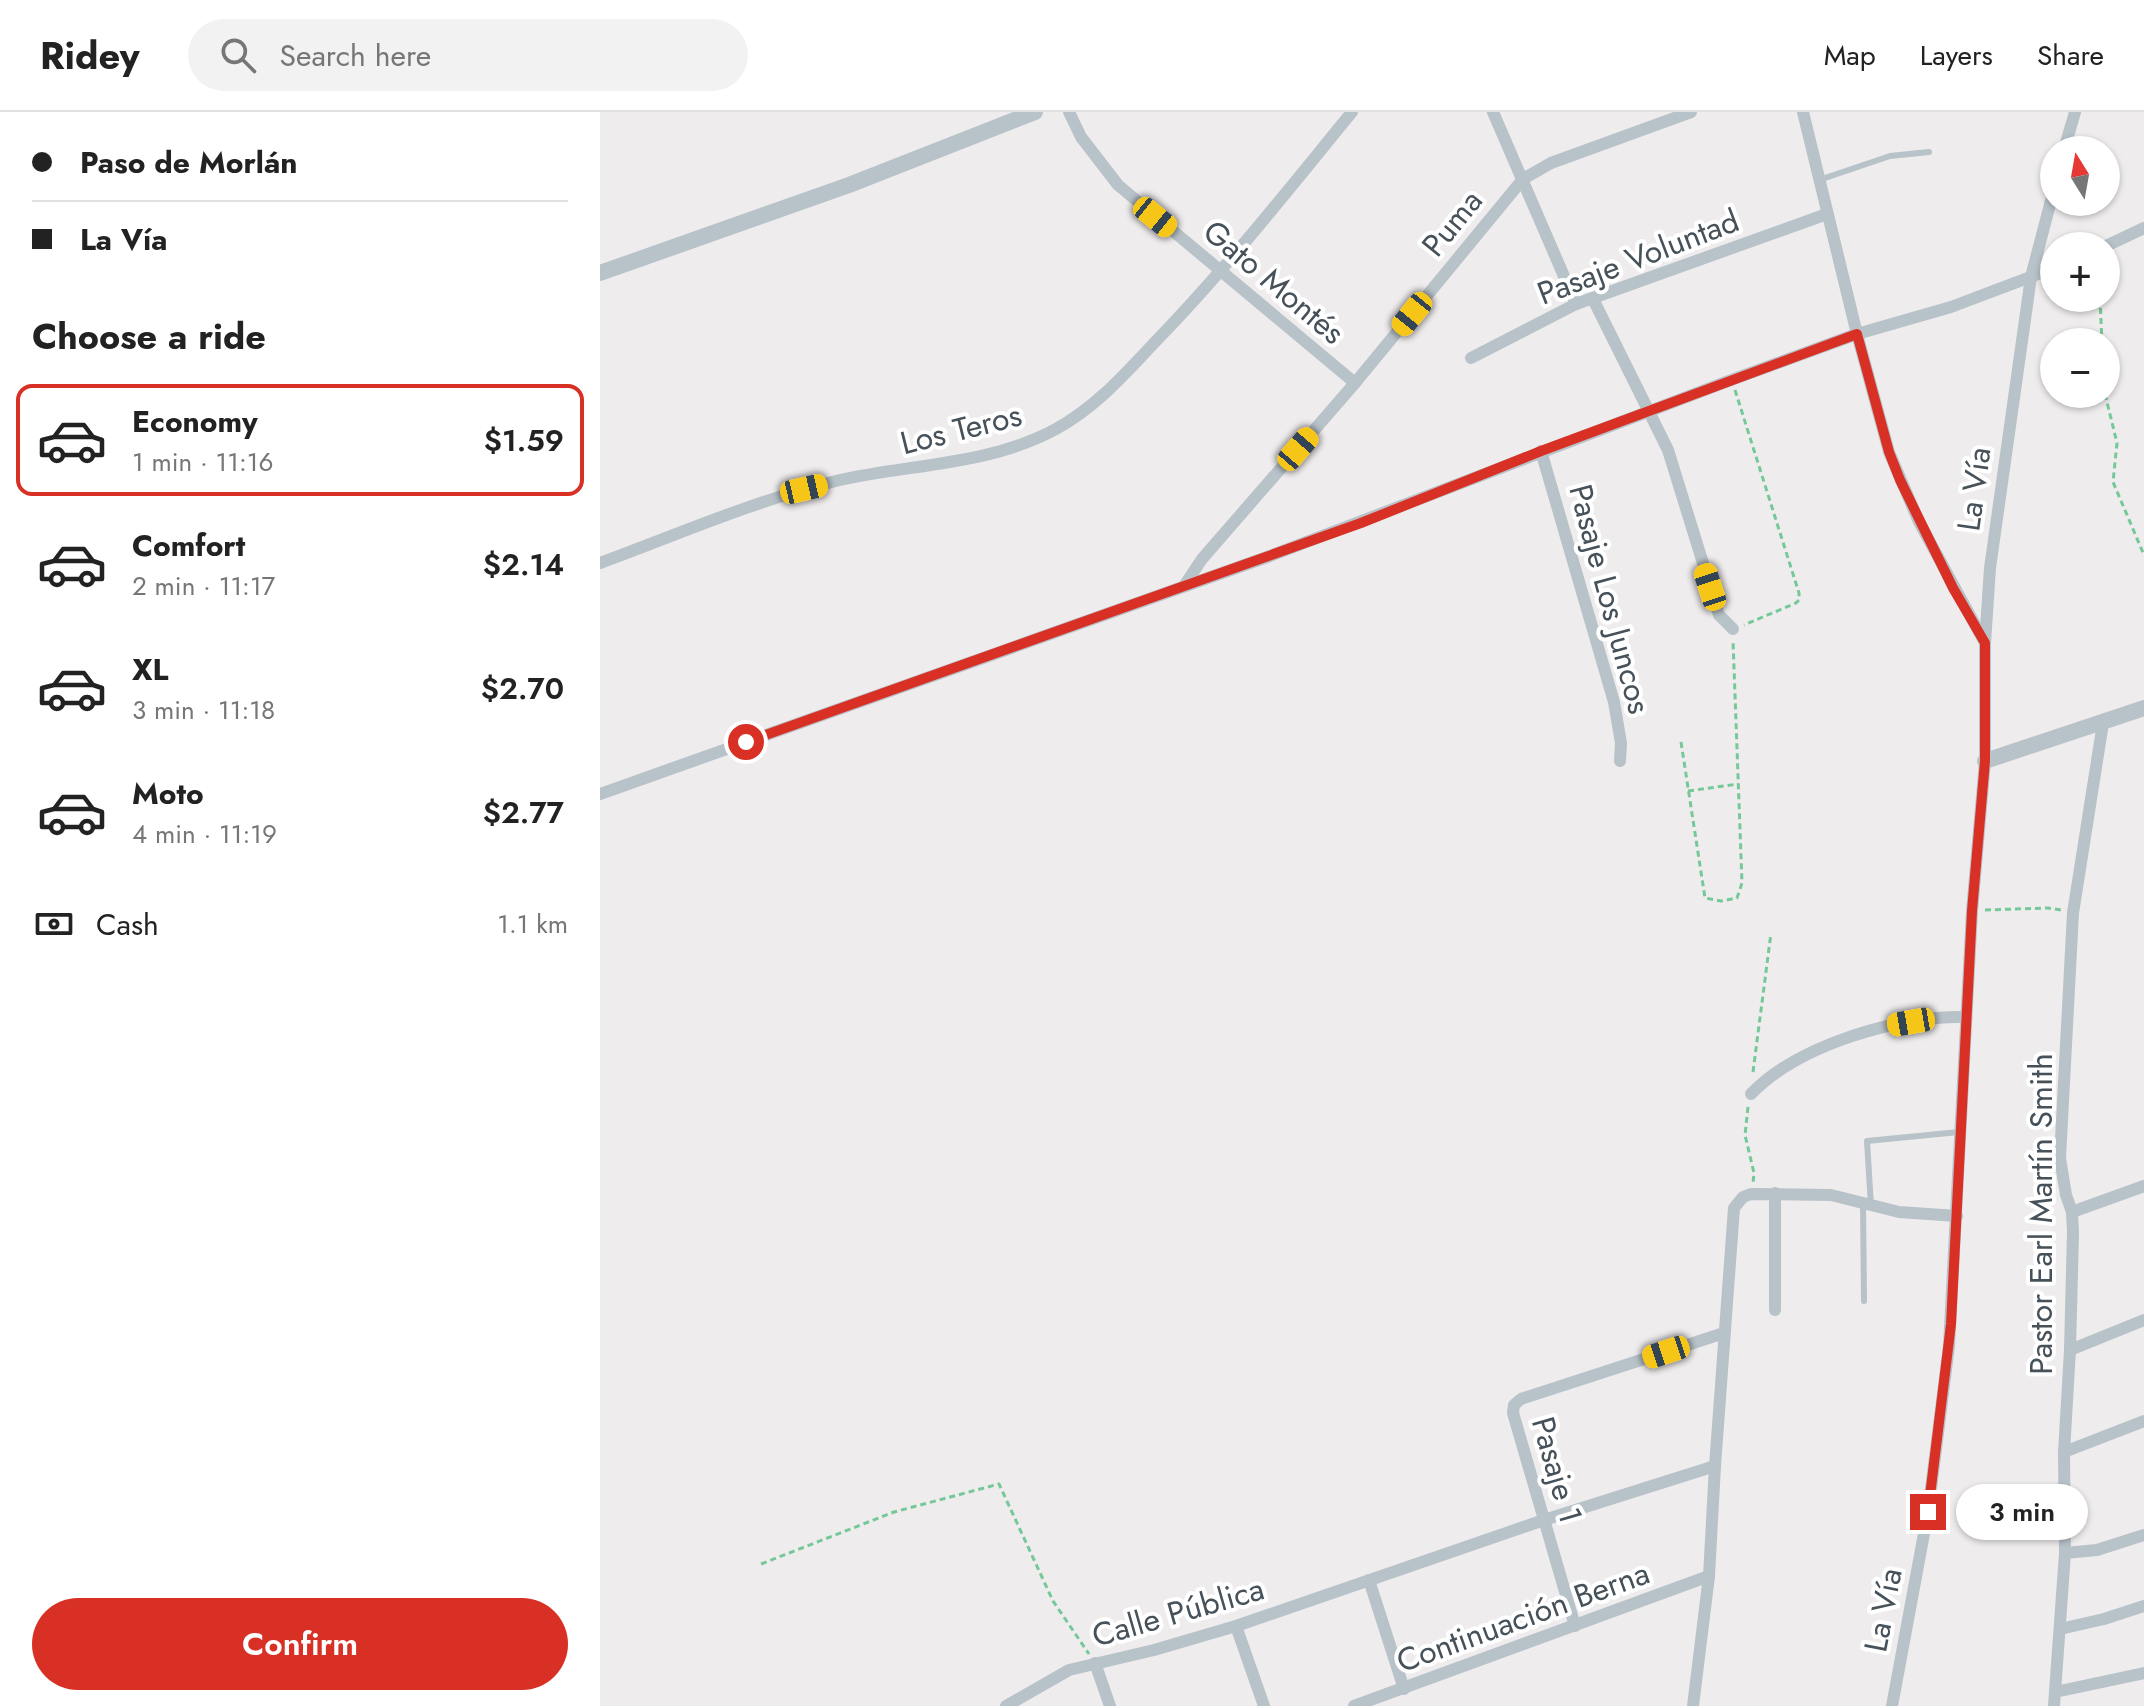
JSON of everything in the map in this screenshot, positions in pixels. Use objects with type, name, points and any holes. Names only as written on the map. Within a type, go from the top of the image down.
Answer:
[{"type":"street","points":[[600,273],[849,185],[1035,112]]},
{"type":"street","name":"Gato Montés","points":[[1069,112],[1081,137],[1118,185],[1355,383]]},
{"type":"street","name":"Los Teros","points":[[600,563],[804,489],[998,451],[1057,428],[1100,398],[1222,272],[1352,112]]},
{"type":"street","points":[[1493,112],[1576,304]]},
{"type":"street","name":"Puma","points":[[1184,586],[1202,559],[1355,383],[1523,179],[1551,163],[1691,112]]},
{"type":"street","points":[[1803,112],[1889,452],[1946,575],[1985,643]]},
{"type":"street","points":[[2068,136],[2075,112]]},
{"type":"street","name":"Pasaje Voluntad","points":[[1471,358],[1576,304],[1827,214]]},
{"type":"street","name":"La Vía","points":[[1892,1706],[1936,1463],[1949,1346],[1972,911],[1985,761],[1985,643],[1996,514],[2031,277],[2047,216]]},
{"type":"street","points":[[2120,239],[2144,228]]},
{"type":"street","points":[[600,794],[1361,523],[1541,451],[1857,334],[1951,307],[2040,273]]},
{"type":"street","points":[[1593,299],[1668,450],[1719,615],[1733,629]]},
{"type":"street","name":"Pasaje Los Juncos","points":[[1541,451],[1614,702],[1621,743],[1620,761]]},
{"type":"street","points":[[1985,761],[2144,708]]},
{"type":"street","name":"Pastor Earl Martín Smith","points":[[2055,1699],[2065,1553],[2064,1452],[2070,1350],[2072,1212],[2060,1158],[2073,913],[2103,723]]},
{"type":"street","points":[[1751,1094],[1763,1081],[1790,1064],[1835,1043],[1895,1025],[1966,1017]]},
{"type":"street","points":[[2072,1212],[2144,1186]]},
{"type":"street","points":[[1775,1193],[1775,1310]]},
{"type":"street","points":[[1693,1706],[1709,1576],[1732,1217],[1738,1202],[1751,1194],[1831,1195],[1915,1214],[1957,1216]]},
{"type":"street","points":[[2070,1350],[2144,1320]]},
{"type":"street","name":"Pasaje 1","points":[[1575,1626],[1513,1413],[1517,1401],[1724,1333]]},
{"type":"street","points":[[2064,1452],[2144,1421]]},
{"type":"street","name":"Calle Pública","points":[[1006,1706],[1069,1670],[1236,1626],[1544,1520],[1715,1466]]},
{"type":"street","points":[[2065,1553],[2097,1550],[2144,1535]]},
{"type":"street","name":"Continuación Berna","points":[[1354,1706],[1373,1704],[1404,1689],[1709,1576]]},
{"type":"street","points":[[1369,1580],[1404,1689]]},
{"type":"street","points":[[2060,1629],[2144,1606]]},
{"type":"street","points":[[1236,1626],[1264,1706]]},
{"type":"street","points":[[1095,1663],[1110,1706]]},
{"type":"street","points":[[2055,1699],[2144,1673]]},
{"type":"lane","points":[[1819,180],[1890,156],[1929,152]]},
{"type":"lane","points":[[1864,1301],[1867,1141],[1961,1132]]},
{"type":"path","points":[[1681,742],[1705,898],[1721,901],[1737,898],[1742,883],[1733,629],[1799,600],[1797,584],[1731,380]]},
{"type":"path","points":[[2108,408],[2117,443],[2113,482],[2144,555]]},
{"type":"path","points":[[1688,791],[1738,784]]},
{"type":"path","points":[[1972,911],[2048,908],[2073,913]]},
{"type":"path","points":[[1751,1194],[1754,1173],[1745,1135],[1771,933]]},
{"type":"path","points":[[761,1564],[894,1512],[999,1484],[1053,1601],[1095,1663]]},
{"type":"route","points":[[746,742],[1361,523],[1541,451],[1857,334],[1889,452],[1900,480],[1953,588],[1985,643],[1985,761],[1972,911],[1951,1324],[1928,1512]]}]
